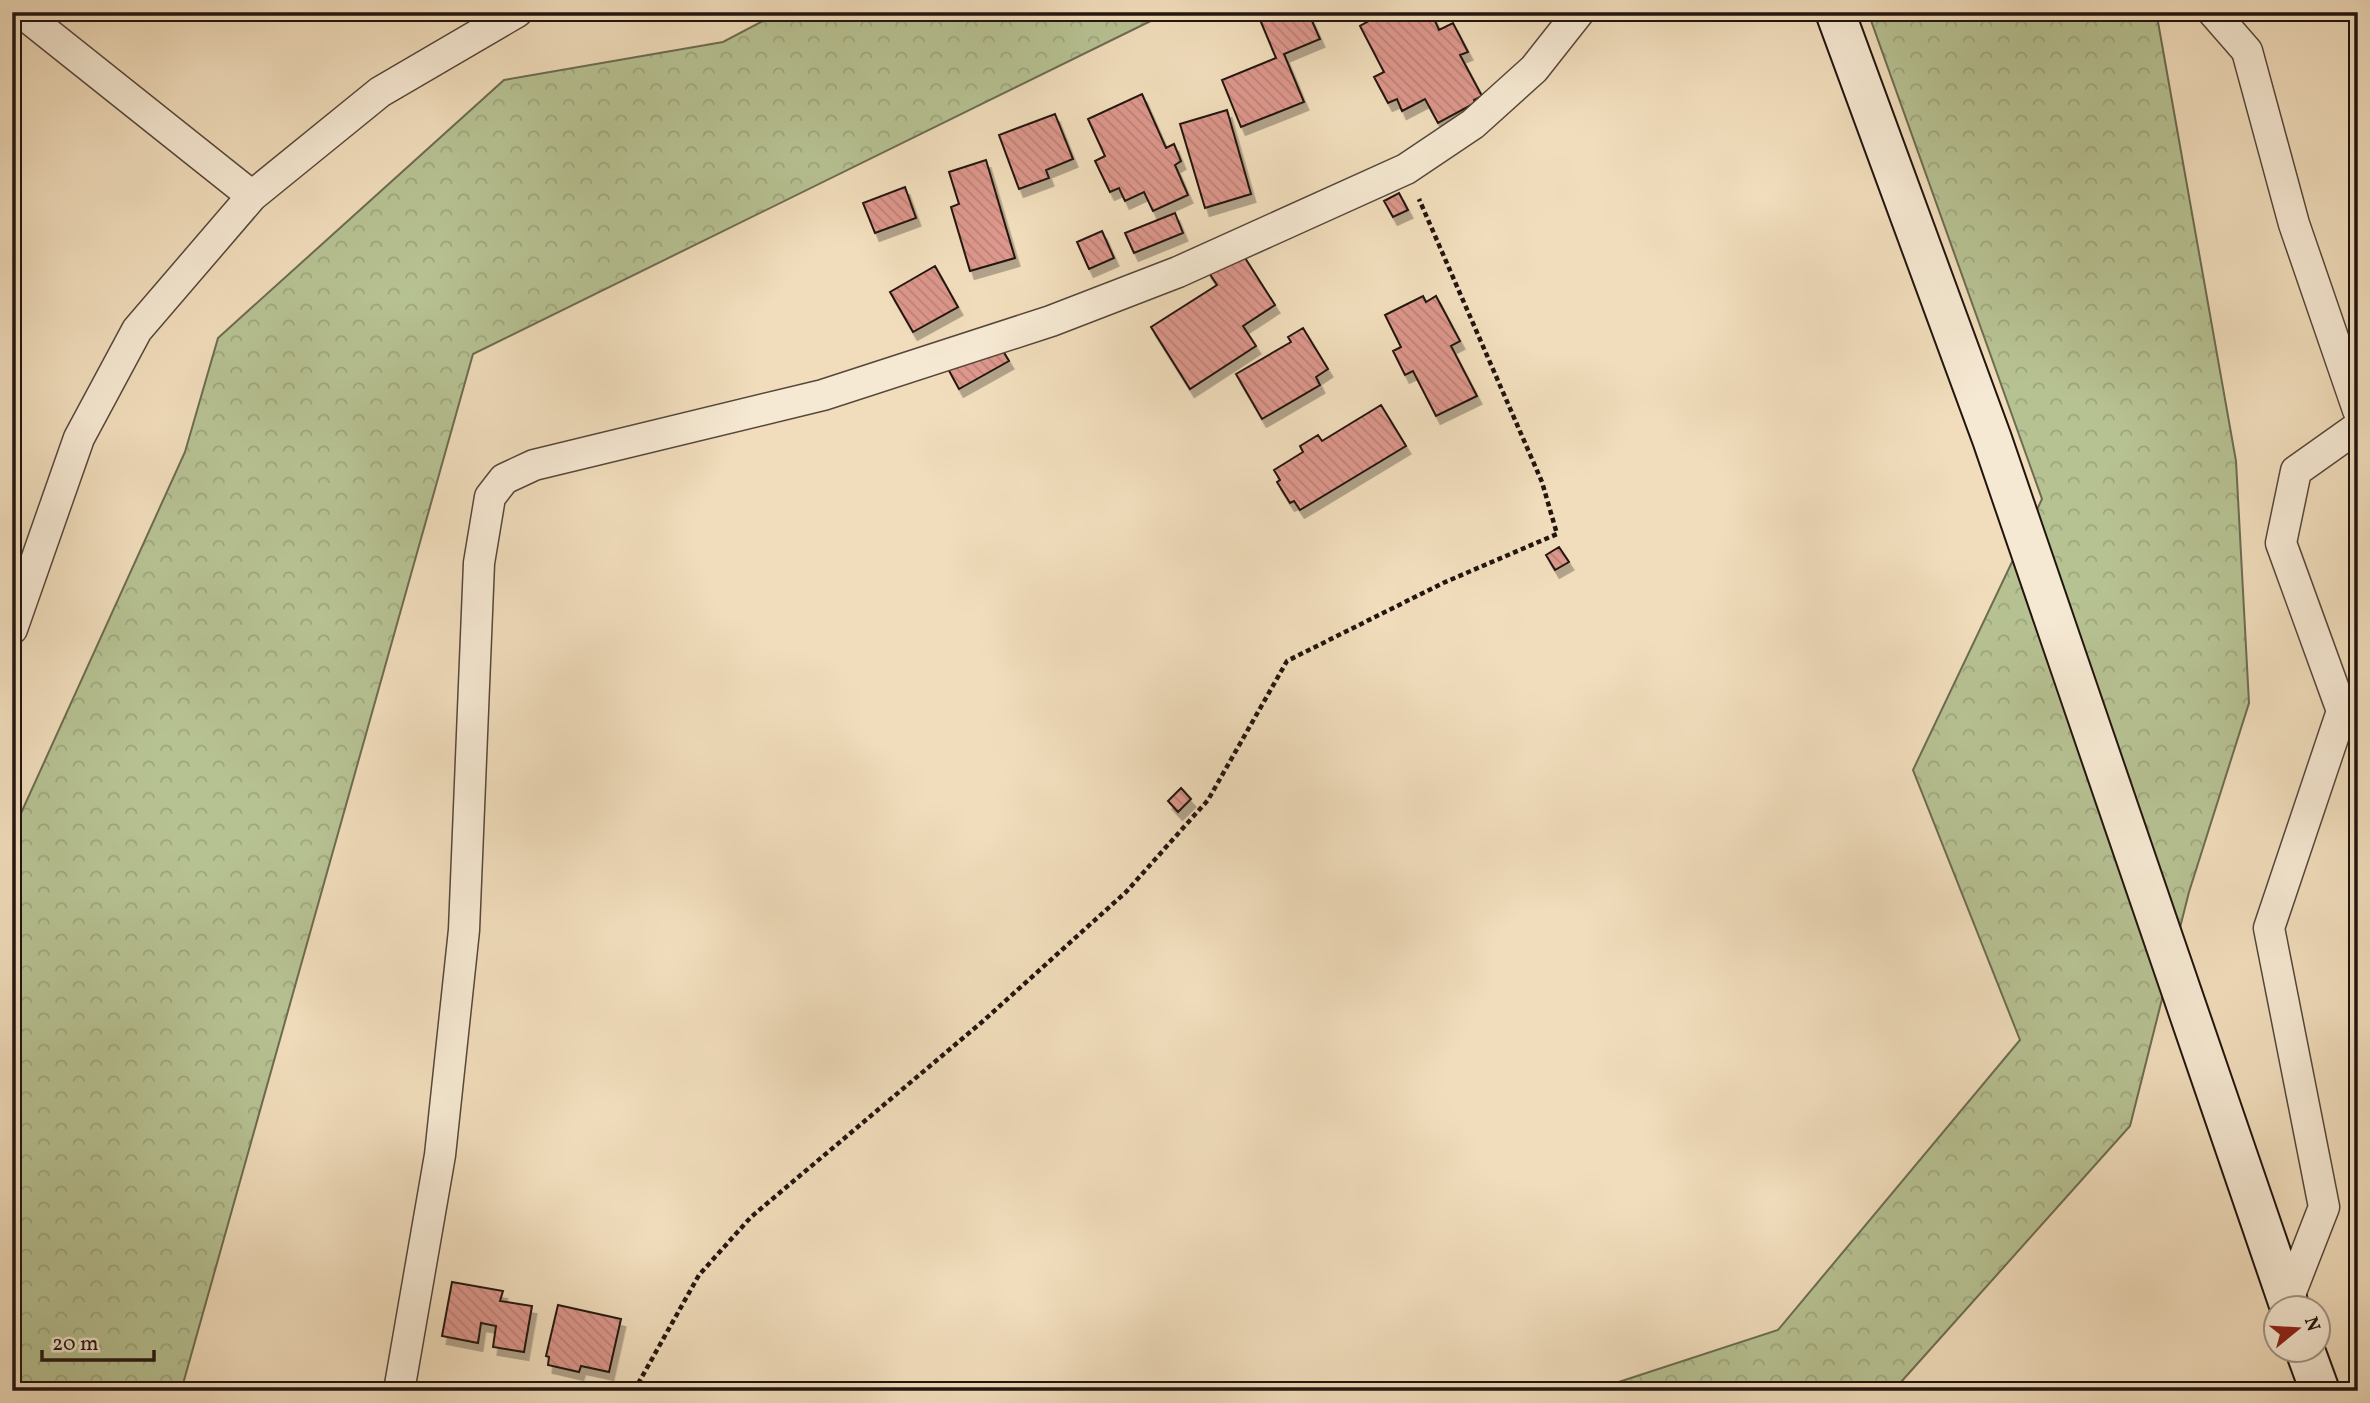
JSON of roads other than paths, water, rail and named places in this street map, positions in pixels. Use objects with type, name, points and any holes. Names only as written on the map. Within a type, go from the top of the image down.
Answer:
[{"type":"street","points":[[21,12],[252,196]]},
{"type":"street","points":[[12,629],[79,438],[136,330],[252,196],[380,92],[517,12]]},
{"type":"street","points":[[400,1391],[440,1154],[461,966],[479,563],[490,497],[504,479],[534,465],[823,395],[1051,321],[1178,272],[1406,169],[1473,124],[1534,69],[1579,12]]},
{"type":"street","points":[[1835,12],[1992,439],[2284,1294]]},
{"type":"street","points":[[2213,12],[2246,51],[2294,224],[2358,410]]},
{"type":"street","points":[[2292,1294],[2325,1207],[2269,928],[2342,711],[2281,543],[2296,471],[2358,427]]},
{"type":"street","points":[[2310,1364],[2320,1391]]}]
